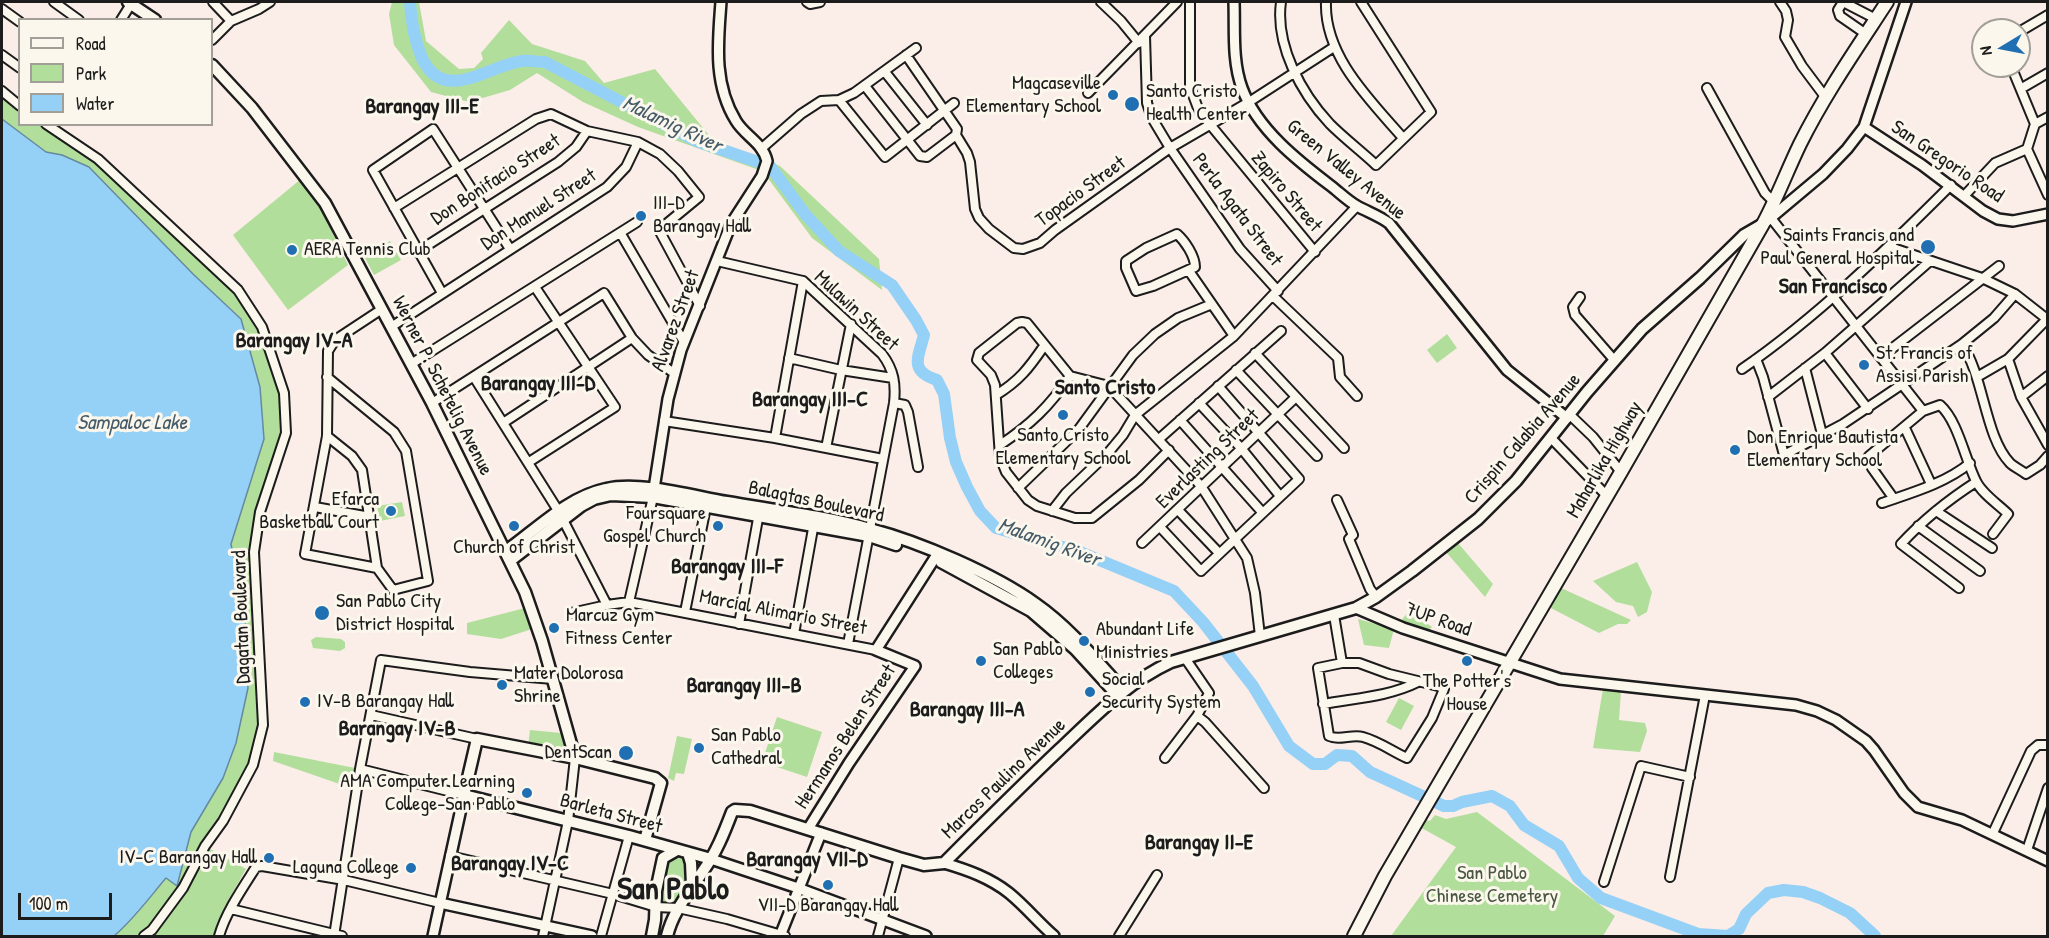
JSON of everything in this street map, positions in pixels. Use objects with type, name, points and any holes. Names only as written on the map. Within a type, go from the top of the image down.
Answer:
[{"type":"main road","name":"Maharlika Highway","points":[[1354,936],[1437,786],[1767,221],[1800,145],[1826,98],[1887,2]]},
{"type":"main road","points":[[129,3],[152,18]]},
{"type":"main road","name":"Werner P. Schetelig Avenue","points":[[213,66],[252,108],[321,196],[432,403],[528,600],[575,758]]},
{"type":"main road","name":"Crispin Calabia Avenue","points":[[1245,641],[1356,608],[1376,597],[1479,519],[1516,481],[1642,329],[1700,278],[1744,235],[1767,221]]},
{"type":"main road","name":"Balagtas Boulevard","points":[[508,556],[561,516],[594,499],[611,495],[653,493],[870,532],[936,555],[1034,607],[1078,646],[1120,692]]},
{"type":"main road","name":"Marcos Paulino Avenue","points":[[711,859],[732,812],[738,808],[924,865],[944,863],[1120,692],[1148,672],[1171,662],[1245,641]]},
{"type":"main road","points":[[464,795],[477,739],[575,758],[655,778],[661,783],[645,840]]},
{"type":"main road","name":"Barleta Street","points":[[464,795],[645,840],[664,852],[683,851],[711,859]]},
{"type":"main road","points":[[683,851],[691,863],[692,885]]},
{"type":"main road","points":[[652,936],[656,891],[664,852]]},
{"type":"main road","points":[[667,936],[670,923],[678,908],[711,859]]},
{"type":"street","points":[[54,2],[76,18]]},
{"type":"street","points":[[213,2],[231,21]]},
{"type":"street","points":[[721,2],[717,56],[721,78],[737,123],[764,151],[801,114],[821,101],[839,100],[865,86],[916,48]]},
{"type":"street","points":[[807,2],[810,4],[820,2]]},
{"type":"street","points":[[1101,2],[1142,40]]},
{"type":"street","points":[[1088,93],[1177,2]]},
{"type":"street","name":"Zapiro Street","points":[[1191,2],[1190,87],[1199,111],[1208,125],[1315,252]]},
{"type":"street","name":"Green Valley Avenue","points":[[1234,2],[1234,43],[1238,73],[1248,102],[1269,132],[1315,174],[1358,206],[1379,216],[1389,224],[1507,370],[1568,416]]},
{"type":"street","points":[[1281,2],[1282,32],[1294,72],[1315,105],[1331,124],[1376,165],[1431,112],[1361,2]]},
{"type":"street","points":[[1326,2],[1334,46],[1358,84],[1403,138]]},
{"type":"street","points":[[1780,2],[1786,11],[1788,20],[1785,37],[1802,66],[1826,98]]},
{"type":"street","points":[[1866,34],[1840,16],[1838,10],[1843,2],[1876,19]]},
{"type":"street","points":[[1906,2],[1864,127],[1823,174],[1767,221],[1833,296],[1923,411]]},
{"type":"street","points":[[122,18],[129,3]]},
{"type":"street","points":[[213,39],[231,21],[266,3]]},
{"type":"street","points":[[2,9],[18,21]]},
{"type":"street","points":[[2031,25],[2048,15]]},
{"type":"street","name":"Perla Agata Street","points":[[1142,40],[1147,103],[1152,118],[1170,148],[1240,249],[1276,294],[1338,358],[1340,377],[1357,396]]},
{"type":"street","name":"Topacio Street","points":[[956,135],[970,162],[975,209],[979,218],[1014,248],[1023,249],[1040,243],[1170,148],[1248,102],[1334,46]]},
{"type":"street","points":[[2,55],[18,67]]},
{"type":"street","points":[[865,86],[906,141],[920,156],[927,157],[956,135],[957,129],[906,55]]},
{"type":"street","points":[[885,72],[927,125]]},
{"type":"street","points":[[2022,88],[2048,73]]},
{"type":"street","points":[[2017,78],[2035,124],[2028,149],[2048,195]]},
{"type":"street","points":[[1707,88],[1765,193],[1775,203]]},
{"type":"street","points":[[2,91],[18,104]]},
{"type":"street","points":[[839,100],[885,157],[954,103]]},
{"type":"street","points":[[394,208],[536,119],[551,114],[587,131],[638,142],[660,154],[678,171],[699,197],[659,230],[699,306]]},
{"type":"street","points":[[2035,124],[2048,117]]},
{"type":"street","name":"Dagatan Boulevard","points":[[49,126],[98,159],[238,290],[262,327],[284,393],[285,433],[260,512],[254,552],[263,725],[253,765],[183,888],[151,933],[144,936]]},
{"type":"street","name":"San Gregorio Road","points":[[1864,127],[1951,185],[1983,211],[1998,219],[2013,221],[2048,214]]},
{"type":"street","points":[[442,294],[373,170],[434,129],[510,249]]},
{"type":"street","name":"Don Bonifacio Street","points":[[417,252],[558,162],[576,147],[587,131]]},
{"type":"street","name":"Don Manuel Street","points":[[391,327],[607,187],[626,167],[638,142]]},
{"type":"street","points":[[1964,196],[1995,163],[2028,149]]},
{"type":"street","name":"Alvarez Street","points":[[629,602],[653,493],[674,373],[731,224],[762,176],[767,161],[764,151]]},
{"type":"street","points":[[1742,369],[1890,247],[1951,185]]},
{"type":"street","points":[[1052,511],[1066,493],[1124,435],[1135,415],[1234,336],[1358,206]]},
{"type":"street","points":[[411,364],[637,222]]},
{"type":"street","points":[[621,234],[684,342]]},
{"type":"street","points":[[1177,234],[1182,238],[1195,262],[1195,267],[1188,271],[1136,291],[1129,276],[1126,261],[1177,234]]},
{"type":"street","points":[[1890,247],[1983,278],[2015,294],[2047,318],[2008,359],[1977,377]]},
{"type":"street","name":"Mulawin Street","points":[[717,261],[803,281],[882,354],[891,366],[893,378]]},
{"type":"street","points":[[1768,397],[1825,353],[1930,261]]},
{"type":"street","points":[[1881,357],[1999,266]]},
{"type":"street","points":[[1188,271],[1234,336]]},
{"type":"street","points":[[775,438],[803,281]]},
{"type":"street","points":[[529,462],[615,407],[535,287]]},
{"type":"street","points":[[432,403],[604,293],[633,338],[648,355],[674,373]]},
{"type":"street","points":[[1756,359],[1763,376],[1784,455],[1868,409],[1962,344],[1994,318],[2015,294]]},
{"type":"street","points":[[1580,297],[1573,307],[1575,315],[1615,361]]},
{"type":"street","points":[[1018,488],[1079,429],[1133,355],[1155,334],[1178,318],[1212,304]]},
{"type":"street","points":[[377,567],[305,554],[327,436],[328,351],[335,340],[382,309]]},
{"type":"street","points":[[1169,450],[1139,480],[1092,518],[1075,518],[1028,500],[1006,472],[1000,457],[996,395],[991,375],[977,360],[981,350],[1017,323],[1027,323],[1070,376],[1109,386],[1159,439],[1169,450],[1201,486],[1247,558],[1252,575],[1260,636]]},
{"type":"street","points":[[826,448],[851,324]]},
{"type":"street","points":[[1159,439],[1281,331]]},
{"type":"street","points":[[503,423],[633,338]]},
{"type":"street","points":[[1962,344],[1973,363],[1986,409],[2002,452],[2010,463],[2026,474],[2040,465],[2048,456]]},
{"type":"street","points":[[996,395],[1013,385],[1024,374],[1044,346]]},
{"type":"street","points":[[1256,353],[1344,448]]},
{"type":"street","points":[[1825,353],[1868,409]]},
{"type":"street","points":[[789,358],[841,370],[893,378],[894,403],[848,644]]},
{"type":"street","points":[[2008,359],[2020,397],[2048,445]]},
{"type":"street","points":[[1805,368],[1822,434]]},
{"type":"street","points":[[1236,370],[1317,456]]},
{"type":"street","points":[[2020,397],[2048,375]]},
{"type":"street","points":[[1000,445],[1024,429],[1042,412],[1070,376]]},
{"type":"street","points":[[327,377],[394,432],[406,451],[428,580],[393,590],[377,567],[362,470],[352,456],[327,436]]},
{"type":"street","points":[[474,377],[561,516],[607,605]]},
{"type":"street","points":[[1160,527],[1201,571],[1299,479],[1218,386]]},
{"type":"street","name":"Everlasting Street","points":[[1142,543],[1296,398]]},
{"type":"street","points":[[894,403],[905,405],[908,412],[918,467]]},
{"type":"street","points":[[1198,403],[1241,448],[1280,496]]},
{"type":"street","points":[[1894,499],[1872,468],[1869,456],[1923,411],[1940,405],[1946,410],[1976,482],[2008,514],[1993,534]]},
{"type":"street","points":[[1568,416],[1593,437],[1621,472]]},
{"type":"street","points":[[1180,420],[1262,512]]},
{"type":"street","points":[[664,421],[775,438],[883,459]]},
{"type":"street","points":[[1905,428],[1931,484]]},
{"type":"street","points":[[1551,438],[1608,496]]},
{"type":"street","points":[[1882,503],[1931,484],[1970,464]]},
{"type":"street","points":[[1959,588],[1901,544],[1936,511],[1976,482]]},
{"type":"street","points":[[1337,500],[1353,535],[1349,539],[1354,553],[1376,597]]},
{"type":"street","points":[[685,612],[707,503]]},
{"type":"street","points":[[315,507],[370,517]]},
{"type":"street","points":[[1178,510],[1219,554]]},
{"type":"street","points":[[1936,511],[1992,548]]},
{"type":"street","points":[[739,624],[759,512]]},
{"type":"street","points":[[794,634],[815,522]]},
{"type":"street","points":[[1918,526],[1980,571]]},
{"type":"street","points":[[876,650],[936,555]]},
{"type":"street","name":"Marcial Alimario Street","points":[[572,613],[629,602],[876,650],[915,666]]},
{"type":"street","name":"7UP Road","points":[[1356,608],[1403,628],[1560,679],[1796,705],[1817,711],[1836,720],[1874,750],[1918,807],[1962,820],[2048,861]]},
{"type":"street","points":[[1334,615],[1342,663]]},
{"type":"street","points":[[1165,758],[1197,716],[1209,693],[1185,658]]},
{"type":"street","points":[[231,909],[337,936],[360,769],[381,660],[470,672],[553,679]]},
{"type":"street","points":[[1342,663],[1359,663],[1418,682],[1444,689],[1432,718],[1407,758],[1359,736],[1333,738],[1329,736],[1318,668],[1342,663]]},
{"type":"street","name":"Hermanos Belen Street","points":[[808,829],[849,763],[915,666]]},
{"type":"street","points":[[1323,704],[1386,694],[1402,690],[1418,682]]},
{"type":"street","points":[[1670,877],[1705,695]]},
{"type":"street","points":[[371,715],[477,739]]},
{"type":"street","points":[[1197,716],[1205,722],[1263,788]]},
{"type":"street","points":[[1993,833],[2031,751],[2038,745],[2048,745]]},
{"type":"street","points":[[543,936],[568,821],[575,758]]},
{"type":"street","points":[[1604,882],[1641,766],[1690,777]]},
{"type":"street","name":"Barleta Street","points":[[360,769],[464,795]]},
{"type":"street","points":[[2027,850],[2048,788]]},
{"type":"street","points":[[433,936],[464,795]]},
{"type":"street","points":[[450,856],[613,894],[656,907],[678,908],[782,936],[798,888],[821,833]]},
{"type":"street","points":[[601,936],[629,836]]},
{"type":"street","points":[[878,936],[899,858]]},
{"type":"street","points":[[711,859],[798,888],[926,936]]},
{"type":"street","points":[[944,863],[986,878],[1009,893],[1054,936]]},
{"type":"street","points":[[219,936],[231,909],[256,867],[269,866],[344,880],[592,936]]},
{"type":"street","points":[[1119,936],[1157,875]]},
{"type":"green space","points":[[392,2],[419,2],[426,41],[459,69],[474,68],[483,59],[481,53],[509,20],[532,44],[585,61],[604,83],[655,69],[712,139],[780,166],[879,259],[882,290],[812,238],[767,177],[756,169],[638,127],[583,102],[537,73],[510,90],[469,102],[431,92],[394,45],[389,14]]},
{"type":"green space","points":[[2,91],[18,105],[18,126],[48,126],[98,159],[238,290],[262,327],[284,393],[286,433],[260,512],[254,552],[263,725],[255,752],[236,797],[232,795],[181,887],[160,916],[140,936],[114,936],[167,878],[177,885],[191,832],[223,778],[236,743],[248,688],[245,614],[231,544],[264,439],[241,318],[62,155],[46,152],[2,119]]},
{"type":"green space","name":"AERA Tennis Club","points":[[301,179],[322,211],[348,265],[288,310],[233,235]]},
{"type":"green space","points":[[390,241],[401,260],[374,275],[364,256]]},
{"type":"green space","points":[[1447,334],[1457,348],[1437,363],[1427,350]]},
{"type":"green space","name":"Efarca Basketball Court","points":[[402,502],[405,516],[380,521],[377,506]]},
{"type":"green space","points":[[1458,543],[1493,584],[1485,597],[1446,552]]},
{"type":"green space","points":[[1637,562],[1652,592],[1647,612],[1638,617],[1633,606],[1616,602],[1593,581]]},
{"type":"green space","points":[[1559,587],[1631,620],[1627,624],[1618,624],[1599,633],[1547,606]]},
{"type":"green space","points":[[525,608],[532,629],[501,639],[467,634],[467,623]]},
{"type":"green space","points":[[1409,611],[1432,627],[1427,632],[1400,622]]},
{"type":"green space","points":[[1358,619],[1394,629],[1389,648],[1364,645]]},
{"type":"green space","points":[[316,637],[341,639],[345,642],[345,648],[340,651],[313,648],[311,640]]},
{"type":"green space","points":[[1603,689],[1621,691],[1619,720],[1645,723],[1647,731],[1640,752],[1593,748]]},
{"type":"green space","points":[[1399,698],[1414,706],[1401,730],[1386,722]]},
{"type":"green space","points":[[777,717],[822,732],[807,777],[762,762]]},
{"type":"green space","points":[[530,730],[561,733],[566,752],[528,747]]},
{"type":"green space","points":[[677,736],[692,739],[684,774],[676,773],[674,781],[668,778]]},
{"type":"green space","points":[[274,752],[360,769],[357,790],[273,761]]},
{"type":"green space","name":"San Pablo Chinese Cemetery","points":[[1477,812],[1615,916],[1603,936],[1391,936],[1456,847],[1418,826],[1423,819],[1430,821],[1435,815],[1446,819]]},
{"type":"green space","points":[[205,846],[246,869],[225,906],[213,936],[151,936],[152,930],[183,888]]},
{"type":"green space","points":[[678,854],[685,857],[686,875],[683,887],[674,902],[664,903],[659,898],[665,860]]},
{"type":"water","name":"Sampaloc Lake","points":[[2,119],[46,152],[62,155],[89,167],[193,274],[241,319],[260,387],[264,439],[231,544],[245,614],[248,688],[236,743],[223,778],[191,832],[177,886],[166,878],[114,936],[2,936]]},
{"type":"waterway","name":"Malamig River","points":[[410,2],[413,29],[421,56],[430,71],[441,79],[453,81],[466,79],[522,61],[545,62],[696,141],[770,166],[805,214],[839,251],[892,285],[916,320],[924,335],[918,357],[919,368],[937,380],[944,394],[956,462],[980,511],[996,528],[1080,552],[1174,591],[1203,622],[1253,686],[1289,746],[1313,764],[1325,764],[1337,755],[1352,756],[1370,772],[1444,806],[1453,806],[1492,796],[1510,806],[1524,825],[1559,846],[1578,878],[1601,898],[1698,934],[1728,936],[1739,929],[1746,914],[1768,893],[1784,890],[1803,892],[1850,913],[1875,936]]},
{"type":"place","name":"Magcaseville Elementary School","points":[[1113,95]]},
{"type":"place","name":"Santo Cristo Health Center","points":[[1132,104]]},
{"type":"place","name":"III-D Barangay Hall","points":[[641,216]]},
{"type":"place","name":"Saints Francis and Paul General Hospital","points":[[1928,247]]},
{"type":"place","name":"AERA Tennis Club","points":[[292,250]]},
{"type":"place","name":"St. Francis of Assisi Parish","points":[[1864,365]]},
{"type":"place","name":"Santo Cristo Elementary School","points":[[1063,415]]},
{"type":"place","name":"Don Enrique Bautista Elementary School","points":[[1735,450]]},
{"type":"place","name":"Efarca Basketball Court","points":[[391,511]]},
{"type":"place","name":"Church of Christ","points":[[514,526]]},
{"type":"place","name":"Foursquare Gospel Church","points":[[718,526]]},
{"type":"place","name":"San Pablo City District Hospital","points":[[322,613]]},
{"type":"place","name":"Marcuz Gym Fitness Center","points":[[554,628]]},
{"type":"place","name":"Abundant Life Ministries","points":[[1084,641]]},
{"type":"place","name":"San Pablo Colleges","points":[[981,661]]},
{"type":"place","name":"The Potter's House","points":[[1467,661]]},
{"type":"place","name":"Mater Dolorosa Shrine","points":[[502,685]]},
{"type":"place","name":"Social Security System","points":[[1090,692]]},
{"type":"place","name":"IV-B Barangay Hall","points":[[305,702]]},
{"type":"place","name":"San Pablo Cathedral","points":[[699,748]]},
{"type":"place","name":"DentScan","points":[[626,753]]},
{"type":"place","name":"AMA Computer Learning College-San Pablo","points":[[527,793]]},
{"type":"place","name":"IV-C Barangay Hall","points":[[269,858]]},
{"type":"place","name":"Laguna College","points":[[411,868]]},
{"type":"place","name":"VII-D Barangay Hall","points":[[828,885]]},
{"type":"district","name":"Barangay III-E","points":[[422,107]]},
{"type":"district","name":"San Francisco","points":[[1833,287]]},
{"type":"district","name":"Barangay IV-A","points":[[294,341]]},
{"type":"district","name":"Barangay III-D","points":[[538,384]]},
{"type":"district","name":"Santo Cristo","points":[[1105,388]]},
{"type":"district","name":"Barangay III-C","points":[[810,400]]},
{"type":"district","name":"Barangay III-F","points":[[727,567]]},
{"type":"district","name":"Barangay III-B","points":[[744,686]]},
{"type":"district","name":"Barangay III-A","points":[[967,710]]},
{"type":"district","name":"Barangay IV-B","points":[[397,729]]},
{"type":"district","name":"Barangay II-E","points":[[1199,843]]},
{"type":"district","name":"Barangay VII-D","points":[[807,860]]},
{"type":"district","name":"Barangay IV-C","points":[[510,864]]},
{"type":"district","name":"San Pablo","points":[[673,890]]}]
